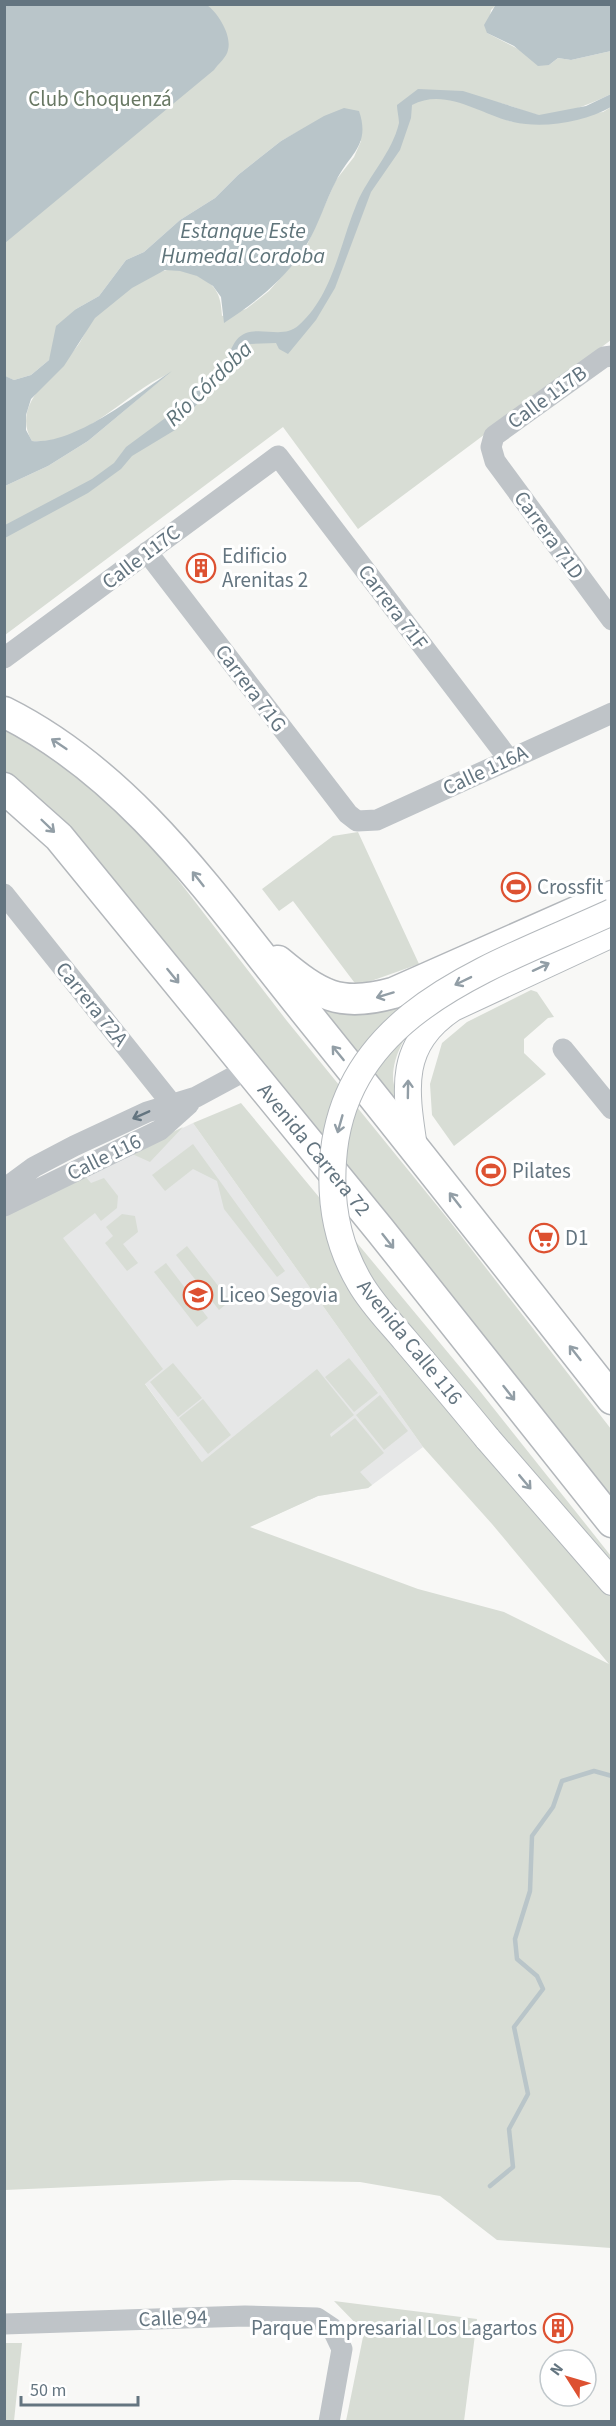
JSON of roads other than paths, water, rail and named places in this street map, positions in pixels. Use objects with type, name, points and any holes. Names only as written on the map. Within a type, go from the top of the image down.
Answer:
[{"type":"highway","points":[[4,712],[53,740],[115,788],[176,850],[612,1399]]},
{"type":"highway","name":"Avenida Carrera 72","points":[[4,788],[59,837],[612,1522]]},
{"type":"highway","points":[[234,925],[321,993],[338,999],[365,1000],[393,993],[612,896]]},
{"type":"main road","name":"Avenida Calle 116","points":[[612,912],[456,984],[404,1019],[380,1045],[362,1072],[339,1128],[332,1176],[334,1210],[343,1244],[359,1282],[612,1582]]},
{"type":"main road","points":[[414,1147],[408,1107],[408,1079],[419,1040],[430,1025],[453,1008],[612,933]]},
{"type":"street","name":"Calle 117B","points":[[491,447],[494,436],[604,357],[612,356]]},
{"type":"street","name":"Carrera 71D","points":[[491,447],[495,461],[612,620]]},
{"type":"street","name":"Calle 117C","points":[[4,658],[278,456]]},
{"type":"street","name":"Carrera 71F","points":[[278,456],[508,758]]},
{"type":"street","name":"Carrera 71G","points":[[147,552],[348,814],[357,821]]},
{"type":"street","name":"Calle 116A","points":[[357,821],[377,820],[508,758],[612,713]]},
{"type":"street","name":"Carrera 72A","points":[[4,894],[175,1109]]},
{"type":"street","points":[[563,1049],[611,1108]]},
{"type":"street","name":"Calle 116","points":[[4,1189],[34,1167],[74,1146],[147,1112],[175,1109],[248,1069]]},
{"type":"street","name":"Calle 116","points":[[4,1206],[160,1130],[175,1109]]},
{"type":"street","name":"Calle 94","points":[[4,2324],[302,2316],[317,2318],[336,2334],[342,2353],[328,2421]]},
{"type":"water","points":[[496,4],[611,5],[611,51],[571,60],[558,58],[549,65],[538,66],[514,46],[487,33],[484,25]]},
{"type":"water","name":"Club Choquenzá","points":[[5,5],[207,5],[223,25],[229,44],[226,55],[214,70],[5,243]]},
{"type":"water","name":"Río Córdoba","points":[[418,89],[463,91],[539,115],[586,106],[611,94],[611,107],[589,117],[564,123],[538,125],[513,122],[450,100],[424,100],[412,105],[411,118],[400,150],[371,192],[335,288],[316,320],[288,354],[279,349],[276,343],[250,344],[242,351],[231,370],[219,378],[175,430],[132,456],[121,469],[88,493],[5,538],[5,525],[92,479],[114,463],[126,447],[191,399],[191,391],[225,360],[234,343],[241,336],[259,331],[287,331],[299,325],[311,313],[328,284],[357,203],[396,134],[399,123],[397,105]]},
{"type":"water","name":"Estanque Este Humedal Cordoba","points":[[344,108],[359,111],[362,123],[360,141],[336,181],[311,236],[290,268],[259,298],[224,323],[221,297],[213,286],[197,276],[165,270],[132,288],[95,318],[64,366],[31,399],[26,415],[26,430],[32,441],[49,440],[67,435],[123,405],[172,371],[88,441],[48,466],[5,486],[5,376],[14,380],[31,375],[49,360],[56,326],[76,309],[99,296],[126,260],[144,252],[180,220],[215,198],[238,175],[281,141],[324,116]]},
{"type":"waterway","points":[[490,2186],[513,2167],[509,2129],[528,2094],[514,2027],[543,1989],[537,1976],[517,1959],[515,1939],[530,1891],[532,1836],[553,1807],[562,1781],[594,1771],[612,1776]]},
{"type":"place","name":"Edificio Arenitas 2","points":[[201,568]]},
{"type":"place","name":"Crossfit","points":[[516,887]]},
{"type":"place","name":"Pilates","points":[[491,1171]]},
{"type":"place","name":"D1","points":[[544,1238]]},
{"type":"place","name":"Liceo Segovia","points":[[198,1295]]},
{"type":"place","name":"Parque Empresarial Los Lagartos","points":[[558,2328]]}]
